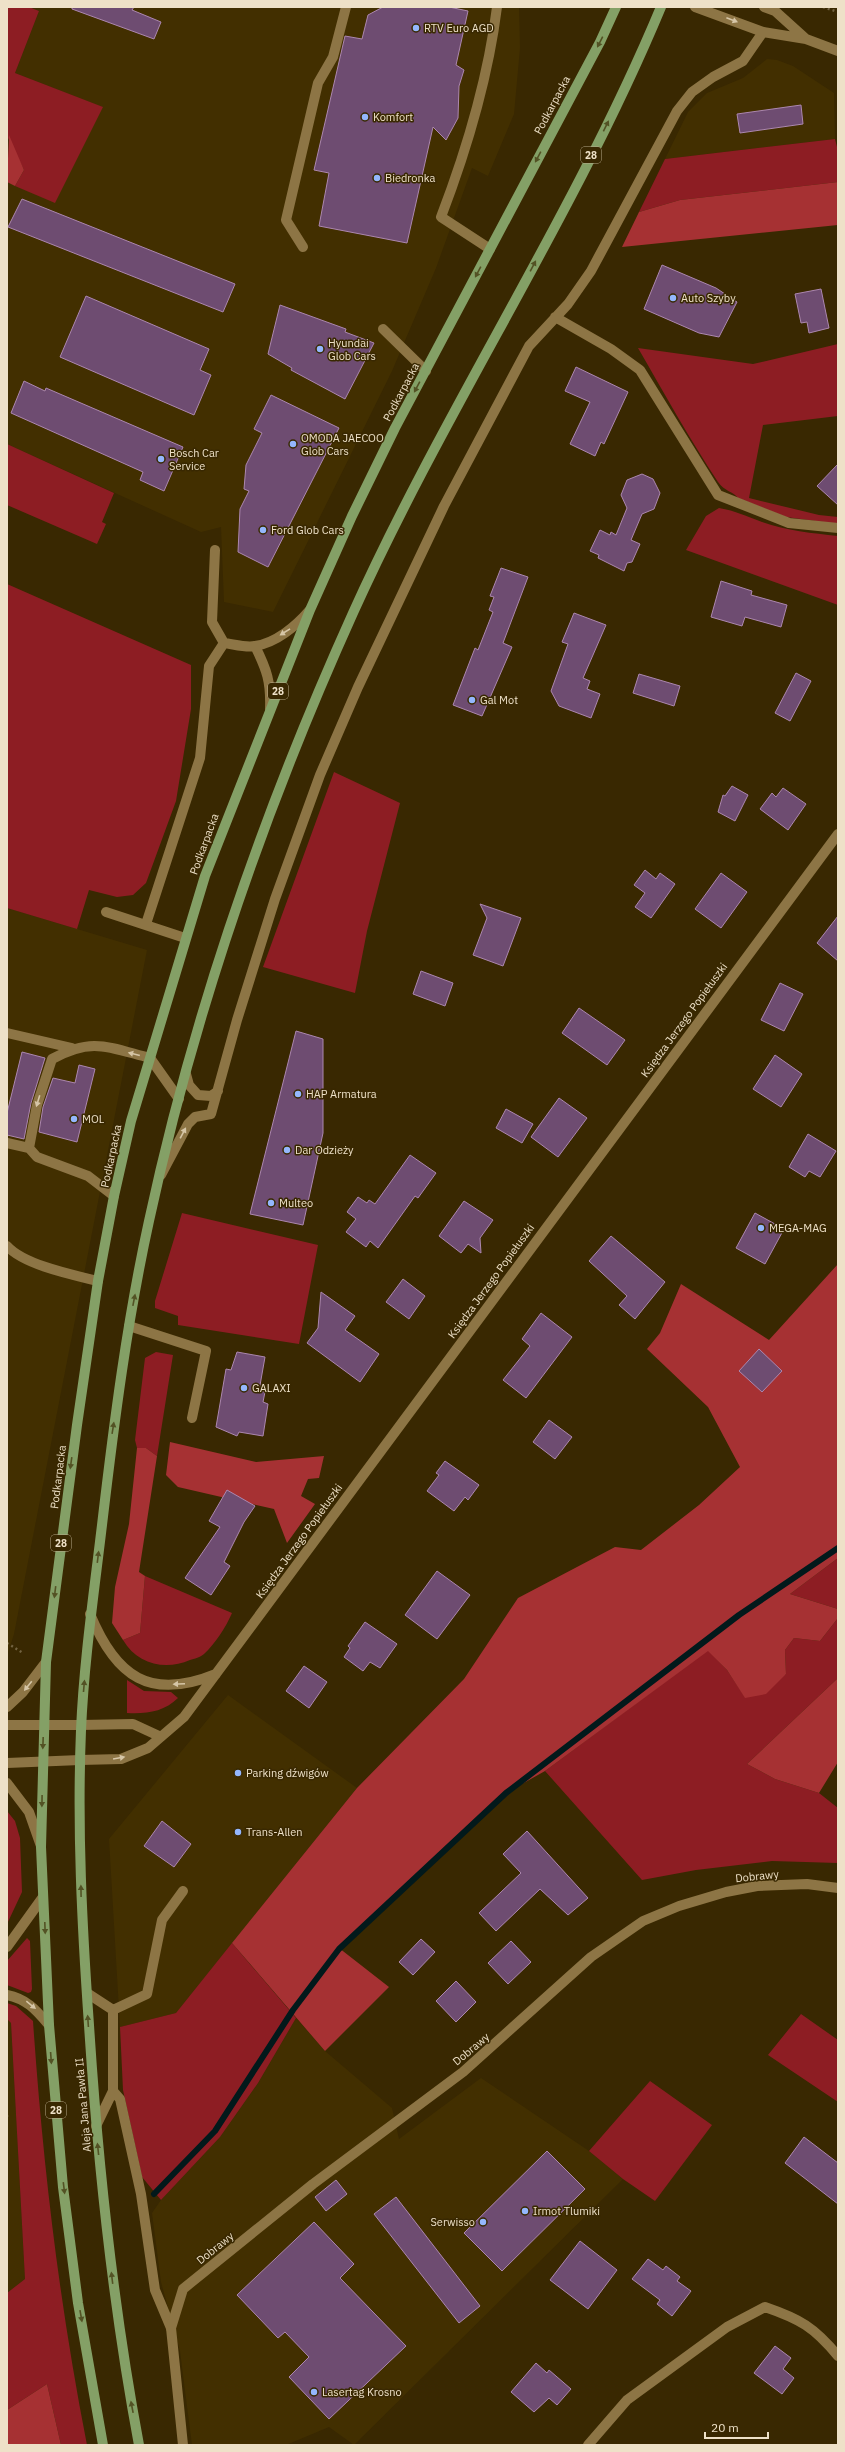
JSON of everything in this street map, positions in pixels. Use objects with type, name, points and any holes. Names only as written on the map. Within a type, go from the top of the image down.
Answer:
[{"type":"main road","name":"Podkarpacka","points":[[43,1762],[46,1662],[77,1424],[98,1281],[114,1196],[131,1121],[185,938],[207,870],[310,610],[352,516],[426,371],[600,42],[616,7]]},
{"type":"main road","name":"28","points":[[80,1760],[81,1725],[90,1614],[110,1450],[129,1326],[159,1180],[179,1098],[213,975],[275,799],[354,612],[470,381],[593,152],[661,7]]},
{"type":"main road","name":"Aleja Jana Pawła II","points":[[80,1760],[82,1912],[96,2126],[115,2300],[139,2445]]},
{"type":"main road","name":"28","points":[[43,1762],[41,1848],[49,2025],[64,2187],[74,2272],[104,2445]]},
{"type":"street","points":[[303,247],[286,220],[318,83],[333,57],[346,7]]},
{"type":"street","points":[[490,249],[441,217],[463,160],[492,49],[497,7]]},
{"type":"street","points":[[695,7],[763,32],[806,39],[838,51]]},
{"type":"street","points":[[764,7],[776,9],[806,39]]},
{"type":"street","points":[[159,1180],[188,1124],[195,1117],[211,1114],[239,1013],[275,899],[320,775],[358,687],[468,459],[529,346],[568,304],[591,271],[677,111],[692,92],[713,77],[743,61],[763,32]]},
{"type":"street","points":[[555,317],[611,348],[640,370],[718,495],[788,523],[838,528]]},
{"type":"street","points":[[383,329],[426,371]]},
{"type":"street","points":[[215,550],[212,622],[224,643]]},
{"type":"street","points":[[224,643],[254,646],[284,633],[298,623],[310,610]]},
{"type":"street","points":[[146,924],[200,758],[209,666],[224,643]]},
{"type":"street","points":[[254,646],[268,672],[271,691],[270,709]]},
{"type":"street","name":"Księdza Jerzego Popiełuszki","points":[[7,1763],[121,1759],[148,1748],[159,1736],[184,1717],[838,834]]},
{"type":"street","points":[[106,912],[185,938]]},
{"type":"street","points":[[7,1033],[72,1048],[94,1045],[150,1058],[179,1098]]},
{"type":"street","points":[[29,1148],[37,1106],[52,1059],[72,1048]]},
{"type":"street","points":[[186,1074],[189,1085],[198,1095],[211,1096],[218,1091]]},
{"type":"street","points":[[7,1143],[29,1148],[37,1157],[88,1176],[114,1196]]},
{"type":"street","points":[[7,1246],[12,1252],[46,1268],[98,1281]]},
{"type":"street","points":[[129,1326],[206,1351],[192,1418]]},
{"type":"street","points":[[90,1614],[99,1636],[113,1658],[127,1673],[143,1680],[180,1685],[193,1683],[216,1674]]},
{"type":"street","points":[[7,1707],[23,1692],[46,1662]]},
{"type":"street","points":[[7,1725],[133,1724],[159,1736]]},
{"type":"street","points":[[7,1783],[29,1812],[41,1848]]},
{"type":"street","name":"Dobrawy","points":[[171,2328],[183,2289],[313,2184],[463,2072],[591,1957],[643,1921],[679,1906],[726,1892],[757,1886],[806,1884],[838,1888]]},
{"type":"street","points":[[113,2010],[147,1994],[162,1920],[183,1891]]},
{"type":"street","points":[[7,1948],[43,1897]]},
{"type":"street","points":[[87,1993],[113,2010]]},
{"type":"street","points":[[7,1996],[21,1998],[34,2007],[49,2025]]},
{"type":"street","points":[[96,2126],[113,2090],[113,2010]]},
{"type":"street","points":[[113,2090],[120,2099],[141,2194],[155,2290],[171,2328],[183,2445]]},
{"type":"street","points":[[588,2445],[627,2400],[727,2327],[765,2307],[797,2318],[825,2340],[838,2356]]},
{"type":"path","points":[[823,7],[838,12]]},
{"type":"path","points":[[7,1643],[23,1653]]},
{"type":"shaded area","points":[[7,7],[29,7],[39,11],[15,73],[103,107],[55,203],[15,186],[24,170],[7,136]]},
{"type":"shaded area","points":[[29,7],[519,7],[520,48],[514,114],[488,176],[472,168],[436,268],[392,371],[273,612],[224,602],[221,527],[201,532],[7,444],[7,182],[55,202],[102,107],[15,73],[39,11]]},
{"type":"shaded area","points":[[767,59],[777,60],[793,66],[834,93],[835,139],[665,159],[688,112],[707,93],[743,78]]},
{"type":"shaded area","points":[[9,135],[24,170],[15,186],[7,182]]},
{"type":"shaded area","points":[[835,139],[838,151],[838,182],[680,200],[639,212],[665,159]]},
{"type":"shaded area","points":[[838,182],[838,225],[622,247],[639,212],[680,200]]},
{"type":"shaded area","points":[[838,344],[838,416],[763,425],[749,498],[819,515],[838,517],[838,524],[786,517],[738,498],[723,488],[697,449],[638,348],[753,364]]},
{"type":"shaded area","points":[[7,444],[114,493],[102,522],[106,524],[97,544],[7,505]]},
{"type":"shaded area","points":[[719,508],[736,512],[781,528],[838,536],[838,605],[686,550],[706,516]]},
{"type":"shaded area","points":[[7,584],[191,665],[191,709],[176,801],[146,883],[133,895],[117,897],[89,890],[77,929],[7,908]]},
{"type":"shaded area","points":[[334,772],[400,803],[367,931],[355,993],[263,967]]},
{"type":"shaded area","points":[[7,908],[147,950],[14,1634],[7,1656]]},
{"type":"shaded area","points":[[182,1213],[318,1245],[299,1344],[178,1325],[178,1316],[155,1308],[155,1301]]},
{"type":"shaded area","points":[[838,1264],[838,1558],[790,1594],[838,1609],[838,1618],[820,1641],[794,1638],[785,1650],[786,1674],[766,1694],[745,1698],[727,1670],[708,1651],[545,1771],[506,1793],[339,1948],[389,1987],[325,2051],[232,1943],[357,1788],[464,1679],[518,1598],[615,1547],[641,1550],[699,1505],[740,1467],[708,1407],[647,1349],[660,1333],[681,1284],[769,1340]]},
{"type":"shaded area","points":[[156,1352],[173,1355],[157,1456],[146,1448],[137,1448],[135,1440],[145,1358]]},
{"type":"shaded area","points":[[170,1442],[256,1462],[324,1456],[319,1478],[308,1479],[301,1496],[315,1504],[287,1543],[274,1509],[178,1487],[166,1475]]},
{"type":"shaded area","points":[[137,1448],[146,1448],[157,1456],[139,1572],[145,1576],[140,1633],[123,1640],[112,1623],[115,1587],[129,1524]]},
{"type":"shaded area","points":[[838,1558],[838,1609],[790,1594]]},
{"type":"shaded area","points":[[145,1576],[232,1613],[220,1635],[203,1655],[181,1663],[162,1665],[144,1660],[136,1655],[123,1640],[140,1633]]},
{"type":"shaded area","points":[[838,1618],[838,1678],[747,1764],[775,1779],[819,1793],[838,1808],[838,1863],[772,1861],[696,1870],[642,1880],[545,1771],[708,1650],[727,1670],[745,1697],[786,1674],[785,1650],[794,1638],[820,1641]]},
{"type":"shaded area","points":[[838,1678],[838,1762],[819,1793],[775,1779],[747,1764]]},
{"type":"shaded area","points":[[127,1680],[144,1691],[171,1692],[178,1698],[173,1703],[161,1709],[141,1713],[127,1713]]},
{"type":"shaded area","points":[[228,1695],[357,1788],[176,2013],[120,2027],[109,1839]]},
{"type":"shaded area","points":[[7,1811],[15,1821],[20,1838],[22,1892],[7,1924]]},
{"type":"shaded area","points":[[27,1938],[30,1941],[32,1989],[31,1992],[28,1993],[7,1985],[7,1961]]},
{"type":"shaded area","points":[[232,1943],[296,2018],[258,2083],[220,2137],[161,2200],[142,2177],[123,2090],[120,2027],[176,2013]]},
{"type":"shaded area","points":[[7,2003],[16,2006],[33,2021],[53,2234],[68,2339],[87,2445],[61,2445],[47,2384],[7,2410],[7,2293],[25,2279],[11,2023],[7,2019]]},
{"type":"shaded area","points":[[801,2014],[838,2040],[838,2102],[768,2055]]},
{"type":"shaded area","points":[[296,2018],[325,2051],[392,2108],[399,2139],[481,2078],[589,2151],[623,2179],[354,2445],[329,2427],[286,2445],[192,2445],[180,2351],[161,2282],[152,2213],[161,2200],[220,2137],[258,2083]]},
{"type":"shaded area","points":[[7,2019],[11,2023],[25,2279],[7,2293]]},
{"type":"shaded area","points":[[650,2081],[712,2125],[655,2201],[623,2179],[589,2151]]},
{"type":"shaded area","points":[[47,2384],[61,2445],[7,2445],[7,2410]]},
{"type":"building","points":[[72,7],[134,7],[132,10],[161,22],[154,39],[72,9]]},
{"type":"building","points":[[383,7],[449,7],[468,11],[456,65],[464,70],[459,86],[458,118],[446,140],[433,127],[407,243],[319,226],[329,173],[314,170],[345,36],[362,39],[368,15]]},
{"type":"building","points":[[801,105],[803,124],[740,133],[737,114]]},
{"type":"building","points":[[22,199],[235,284],[223,312],[8,227]]},
{"type":"building","points":[[662,265],[716,288],[737,302],[719,337],[699,333],[644,309]]},
{"type":"building","points":[[821,289],[829,328],[809,333],[807,322],[801,323],[795,294]]},
{"type":"building","points":[[86,296],[209,349],[200,370],[211,375],[194,415],[60,357]]},
{"type":"building","name":"Hyundai Glob Cars","points":[[280,305],[346,329],[345,332],[374,343],[345,399],[291,370],[292,368],[268,354]]},
{"type":"building","points":[[576,367],[628,392],[604,444],[601,442],[595,456],[570,444],[590,402],[565,391]]},
{"type":"building","points":[[24,381],[45,391],[46,388],[183,447],[164,491],[140,480],[143,472],[11,413]]},
{"type":"building","points":[[271,395],[339,428],[268,567],[238,552],[240,509],[249,491],[244,489],[246,465],[262,433],[254,429]]},
{"type":"building","points":[[838,464],[838,505],[817,486]]},
{"type":"building","points":[[642,474],[653,479],[660,493],[654,509],[642,514],[631,540],[640,544],[632,562],[627,563],[624,571],[598,558],[599,555],[590,551],[600,530],[610,535],[611,532],[616,535],[627,508],[621,495],[627,480]]},
{"type":"building","points":[[501,568],[528,577],[503,643],[512,647],[482,716],[453,705],[475,648],[478,650],[493,612],[489,610],[494,597],[490,596]]},
{"type":"building","points":[[721,581],[752,591],[751,595],[787,605],[781,627],[745,617],[742,626],[711,617]]},
{"type":"building","points":[[574,613],[606,625],[583,678],[590,681],[587,689],[600,694],[591,718],[559,706],[551,691],[568,644],[562,642]]},
{"type":"building","points":[[796,673],[811,681],[790,721],[775,713]]},
{"type":"building","points":[[639,674],[680,686],[674,706],[633,693]]},
{"type":"building","points":[[732,786],[748,795],[735,821],[718,812],[723,795],[725,796]]},
{"type":"building","points":[[783,788],[806,804],[788,830],[760,809],[772,793],[776,797]]},
{"type":"building","points":[[645,870],[656,879],[660,873],[675,884],[651,918],[635,907],[645,893],[634,885]]},
{"type":"building","points":[[721,873],[747,892],[721,928],[695,909]]},
{"type":"building","points":[[480,904],[521,918],[503,966],[473,955],[487,918]]},
{"type":"building","points":[[838,916],[838,961],[817,943]]},
{"type":"building","points":[[421,971],[453,983],[445,1006],[413,994]]},
{"type":"building","points":[[780,983],[803,994],[784,1031],[761,1020]]},
{"type":"building","points":[[579,1008],[625,1040],[607,1065],[562,1033]]},
{"type":"building","points":[[296,1031],[323,1039],[323,1133],[303,1225],[250,1214]]},
{"type":"building","points":[[22,1052],[45,1058],[31,1103],[24,1139],[7,1135],[7,1113]]},
{"type":"building","points":[[775,1055],[802,1074],[781,1107],[753,1089]]},
{"type":"building","points":[[79,1065],[95,1069],[77,1142],[39,1132],[43,1107],[53,1078],[75,1083]]},
{"type":"building","points":[[559,1098],[587,1118],[558,1157],[531,1137]]},
{"type":"building","points":[[506,1109],[533,1124],[522,1143],[496,1128]]},
{"type":"building","points":[[808,1134],[836,1151],[820,1177],[809,1171],[805,1177],[789,1167]]},
{"type":"building","points":[[410,1155],[436,1173],[418,1198],[415,1196],[378,1248],[370,1241],[366,1247],[346,1232],[356,1219],[347,1212],[358,1197],[367,1203],[369,1200],[375,1204]]},
{"type":"building","points":[[464,1201],[493,1220],[480,1238],[481,1253],[468,1244],[461,1253],[439,1236]]},
{"type":"building","points":[[755,1213],[784,1229],[765,1264],[736,1248]]},
{"type":"building","points":[[611,1236],[665,1282],[635,1319],[619,1305],[627,1296],[589,1261]]},
{"type":"building","points":[[403,1279],[425,1296],[409,1319],[386,1302]]},
{"type":"building","points":[[321,1292],[355,1316],[345,1330],[379,1354],[360,1382],[307,1343],[318,1328]]},
{"type":"building","points":[[541,1313],[572,1337],[526,1398],[503,1380],[530,1346],[522,1339]]},
{"type":"building","points":[[759,1349],[782,1371],[762,1392],[739,1371]]},
{"type":"building","points":[[237,1352],[265,1357],[259,1391],[265,1392],[263,1402],[268,1404],[263,1436],[239,1432],[237,1436],[216,1427],[226,1369],[231,1370]]},
{"type":"building","points":[[549,1420],[572,1437],[555,1459],[533,1442]]},
{"type":"building","points":[[445,1461],[479,1485],[468,1500],[465,1497],[454,1511],[427,1491],[439,1475],[436,1473]]},
{"type":"building","points":[[227,1490],[255,1506],[244,1522],[224,1562],[230,1566],[211,1595],[185,1578],[220,1527],[209,1521]]},
{"type":"building","points":[[437,1571],[470,1595],[437,1639],[405,1615]]},
{"type":"building","points":[[365,1622],[397,1644],[380,1668],[370,1662],[363,1671],[344,1657],[350,1648],[348,1646]]},
{"type":"building","points":[[304,1666],[327,1682],[309,1708],[286,1691]]},
{"type":"building","points":[[162,1821],[191,1844],[174,1867],[144,1846]]},
{"type":"building","points":[[527,1831],[588,1898],[568,1915],[540,1889],[496,1931],[479,1913],[521,1873],[503,1854]]},
{"type":"building","points":[[421,1939],[435,1952],[413,1975],[399,1962]]},
{"type":"building","points":[[511,1941],[531,1962],[508,1984],[488,1963]]},
{"type":"building","points":[[456,1981],[476,2002],[456,2022],[436,2001]]},
{"type":"building","points":[[804,2137],[838,2163],[838,2204],[785,2163]]},
{"type":"building","name":"Irmot Tlumiki","points":[[547,2151],[585,2189],[502,2271],[464,2233]]},
{"type":"building","points":[[336,2180],[347,2194],[326,2211],[315,2197]]},
{"type":"building","points":[[396,2197],[480,2306],[459,2323],[374,2214]]},
{"type":"building","points":[[314,2222],[354,2264],[340,2278],[406,2346],[329,2419],[289,2377],[309,2357],[285,2332],[278,2338],[237,2295]]},
{"type":"building","points":[[580,2241],[617,2270],[588,2309],[550,2280]]},
{"type":"building","points":[[648,2259],[663,2270],[666,2266],[680,2277],[677,2281],[691,2291],[672,2316],[657,2304],[660,2300],[632,2279]]},
{"type":"building","points":[[775,2346],[791,2358],[783,2369],[794,2378],[782,2394],[754,2373]]},
{"type":"building","points":[[536,2363],[547,2373],[549,2370],[571,2389],[557,2405],[549,2398],[534,2412],[511,2392]]},
{"type":"waterway","points":[[154,2194],[215,2131],[293,2010],[339,1949],[506,1793],[739,1615],[838,1548]]},
{"type":"place","name":"RTV Euro AGD","points":[[416,28]]},
{"type":"place","name":"Komfort","points":[[365,117]]},
{"type":"place","name":"Biedronka","points":[[377,178]]},
{"type":"place","name":"Auto Szyby","points":[[673,298]]},
{"type":"place","name":"Hyundai Glob Cars","points":[[320,349]]},
{"type":"place","name":"OMODA JAECOO Glob Cars","points":[[293,444]]},
{"type":"place","name":"Bosch Car Service","points":[[161,459]]},
{"type":"place","name":"Ford Glob Cars","points":[[263,530]]},
{"type":"place","name":"Gal Mot","points":[[472,700]]},
{"type":"place","name":"HAP Armatura","points":[[298,1094]]},
{"type":"place","name":"MOL","points":[[74,1119]]},
{"type":"place","name":"Dar Odzieży","points":[[287,1150]]},
{"type":"place","name":"Multeo","points":[[271,1203]]},
{"type":"place","name":"MEGA-MAG","points":[[761,1228]]},
{"type":"place","name":"GALAXI","points":[[244,1388]]},
{"type":"place","name":"Parking dźwigów","points":[[238,1773]]},
{"type":"place","name":"Trans-Allen","points":[[238,1832]]},
{"type":"place","name":"Irmot Tlumiki","points":[[525,2211]]},
{"type":"place","name":"Serwisso","points":[[483,2222]]},
{"type":"place","name":"Lasertag Krosno","points":[[314,2392]]}]
